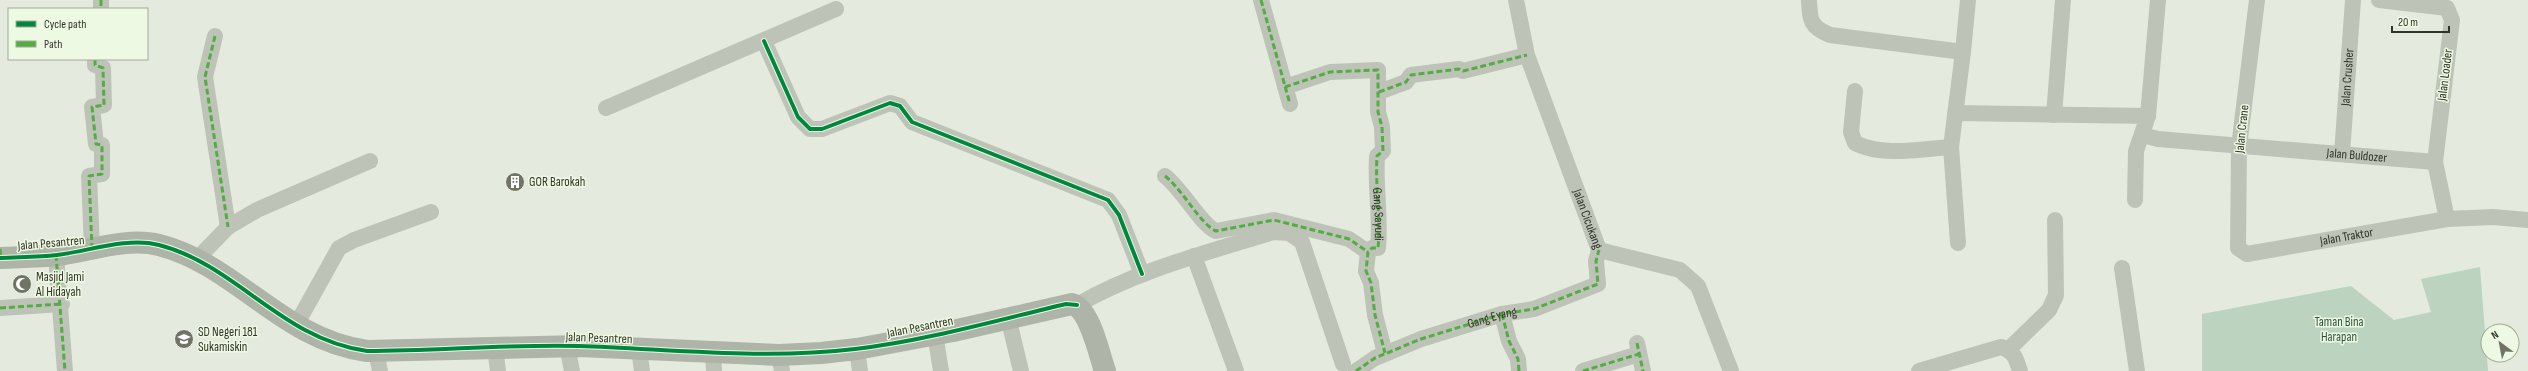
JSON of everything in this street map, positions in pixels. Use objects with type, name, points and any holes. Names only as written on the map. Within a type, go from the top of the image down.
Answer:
[{"type":"street","points":[[1261,0],[1290,104]]},
{"type":"street","name":"Jalan Cicukang","points":[[1516,0],[1527,55],[1599,250],[1680,270],[1691,278],[1698,286],[1731,371]]},
{"type":"street","points":[[1809,0],[1810,17],[1816,30],[1830,35],[1963,52]]},
{"type":"street","points":[[1958,243],[1951,147],[1968,0]]},
{"type":"street","points":[[2054,115],[2063,0]]},
{"type":"street","points":[[2135,200],[2136,151],[2148,116],[2158,0]]},
{"type":"street","name":"Jalan Crane","points":[[2247,254],[2238,248],[2239,147],[2257,0]]},
{"type":"street","name":"Jalan Crusher","points":[[2342,154],[2353,0]]},
{"type":"street","name":"Jalan Loader","points":[[2379,0],[2447,8],[2450,14],[2452,20],[2435,162]]},
{"type":"street","points":[[606,108],[764,42],[836,9]]},
{"type":"street","points":[[215,36],[206,77],[228,227]]},
{"type":"street","points":[[764,42],[798,117],[810,129],[822,129],[890,103],[900,106],[912,122],[1108,200],[1119,215],[1142,274]]},
{"type":"street","points":[[1379,92],[1406,82],[1410,76],[1459,68],[1463,71],[1527,55]]},
{"type":"street","points":[[92,249],[89,176],[102,174],[102,145],[96,144],[92,108],[104,105],[103,68],[95,65],[95,60]]},
{"type":"street","name":"Gang Sayudi","points":[[1285,86],[1330,72],[1378,70],[1378,112],[1382,127],[1383,151],[1377,156],[1375,183],[1380,233],[1378,248],[1372,248],[1368,252],[1366,271],[1371,283],[1374,315],[1385,353]]},
{"type":"street","points":[[1855,91],[1851,132],[1855,143],[1865,148],[1882,151],[1951,147]]},
{"type":"street","points":[[1956,113],[2148,116]]},
{"type":"street","name":"Jalan Buldozer","points":[[2142,135],[2158,139],[2239,147],[2435,162]]},
{"type":"street","points":[[197,259],[228,227],[258,210],[370,162]]},
{"type":"street","points":[[2435,162],[2447,219],[2493,217],[2528,220]]},
{"type":"street","points":[[1165,176],[1177,185],[1208,228],[1216,232],[1274,220],[1349,239],[1368,252]]},
{"type":"street","points":[[295,327],[339,248],[354,240],[432,212]]},
{"type":"street","name":"Jalan Traktor","points":[[2247,254],[2447,219]]},
{"type":"street","points":[[2009,349],[2049,310],[2056,295],[2055,220]]},
{"type":"street","points":[[1105,371],[1088,320],[1077,305],[1112,286],[1142,274],[1194,256],[1273,232],[1289,233],[1302,242],[1349,367]]},
{"type":"street","name":"Jalan Pesantren","points":[[0,258],[56,255],[128,244],[158,245],[197,259],[295,327],[378,361],[496,361],[567,346],[639,349],[714,361],[781,363],[935,334],[1066,304],[1077,305]]},
{"type":"street","points":[[0,249],[0,258]]},
{"type":"street","name":"Gang Eyang","points":[[1349,367],[1421,339],[1502,314],[1534,309],[1598,284],[1596,261],[1599,250]]},
{"type":"street","points":[[56,255],[62,304],[65,371]]},
{"type":"street","points":[[1194,256],[1236,371]]},
{"type":"street","points":[[2122,268],[2137,371]]},
{"type":"street","points":[[0,308],[62,304]]},
{"type":"street","points":[[1502,314],[1509,341],[1518,359],[1519,371]]},
{"type":"street","points":[[1008,318],[1021,371]]},
{"type":"street","points":[[935,334],[942,371]]},
{"type":"street","points":[[567,346],[572,371]]},
{"type":"street","points":[[1919,371],[2001,347],[2009,349],[2015,355],[2020,371]]},
{"type":"street","points":[[1583,371],[1638,348],[1643,371]]},
{"type":"street","points":[[639,349],[642,371]]},
{"type":"street","points":[[857,349],[860,371]]},
{"type":"green space","name":"Taman Bina Harapan","points":[[2480,267],[2484,323],[2480,323],[2480,363],[2487,363],[2488,371],[2202,371],[2202,314],[2351,286],[2394,320],[2431,312],[2421,279]]},
{"type":"marked path","points":[[101,0],[101,8]]},
{"type":"marked path","points":[[1261,0],[1290,104]]},
{"type":"marked path","points":[[215,36],[205,77],[228,227]]},
{"type":"marked path","points":[[1379,92],[1406,82],[1411,75],[1459,69],[1463,71],[1527,55]]},
{"type":"marked path","points":[[92,249],[89,176],[102,174],[102,145],[96,144],[92,107],[104,105],[103,68],[95,65],[95,60]]},
{"type":"marked path","points":[[1285,87],[1330,72],[1378,70],[1378,112],[1382,127],[1383,151],[1377,156],[1379,237],[1378,248],[1372,248],[1368,252],[1366,271],[1371,283],[1375,315],[1385,353]]},
{"type":"marked path","points":[[1165,176],[1172,182],[1204,222],[1216,231],[1274,220],[1349,239],[1368,252]]},
{"type":"marked path","points":[[0,249],[1,258]]},
{"type":"marked path","points":[[1356,371],[1375,358],[1421,339],[1502,314],[1534,309],[1598,284],[1596,261],[1599,250]]},
{"type":"marked path","points":[[56,255],[65,371]]},
{"type":"marked path","points":[[0,308],[62,304]]},
{"type":"marked path","points":[[1502,314],[1509,341],[1518,359],[1519,371]]},
{"type":"marked path","points":[[1637,343],[1643,371]]},
{"type":"marked path","points":[[1583,371],[1639,354]]},
{"type":"cycle path","points":[[764,41],[798,117],[810,129],[822,129],[890,103],[900,106],[912,122],[1108,200],[1119,215],[1142,274]]},
{"type":"cycle path","points":[[0,258],[57,255],[121,244],[147,243],[159,245],[187,255],[212,268],[284,317],[309,332],[337,344],[367,351],[579,346],[752,354],[820,352],[855,349],[908,341],[961,330],[1066,304],[1077,305]]},
{"type":"place","name":"GOR Barokah","points":[[515,182]]},
{"type":"place","name":"Masjid Jami Al Hidayah","points":[[22,284]]},
{"type":"place","name":"SD Negeri 181 Sukamiskin","points":[[184,339]]}]
